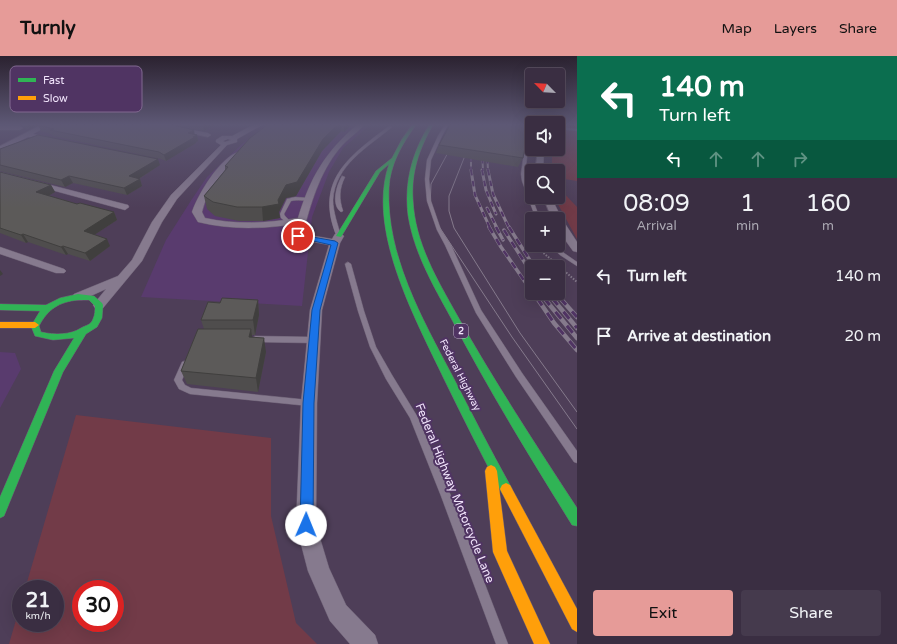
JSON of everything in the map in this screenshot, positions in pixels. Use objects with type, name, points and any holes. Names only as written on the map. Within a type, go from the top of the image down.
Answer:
[{"type":"main road","name":"Federal Highway","points":[[395,152],[392,159],[386,195],[389,229],[402,277],[434,350],[489,458],[577,624]]},
{"type":"main road","name":"Federal Highway","points":[[416,152],[412,160],[410,174],[410,197],[414,230],[432,276],[467,343],[577,520]]},
{"type":"main road","points":[[337,240],[378,171],[392,159]]},
{"type":"main road","points":[[78,297],[91,298],[99,305],[100,309],[96,320],[84,330],[67,338],[49,342],[40,336],[36,331],[36,319],[47,308],[62,300],[78,297]]},
{"type":"main road","points":[[0,307],[47,308]]},
{"type":"main road","points":[[0,325],[35,326]]},
{"type":"main road","points":[[0,512],[59,371],[84,330]]},
{"type":"main road","points":[[55,358],[59,371]]},
{"type":"main road","points":[[489,458],[500,552],[542,644]]},
{"type":"street","points":[[99,305],[137,261],[157,222],[174,197],[217,152]]},
{"type":"street","points":[[241,152],[209,184],[201,198],[197,212],[201,220],[218,225],[261,225],[302,220]]},
{"type":"street","points":[[333,152],[328,158],[309,199],[298,236],[337,240],[317,302],[309,403],[306,525],[319,571],[338,613],[366,644]]},
{"type":"street","points":[[0,174],[126,207]]},
{"type":"street","points":[[187,182],[209,184]]},
{"type":"street","points":[[565,233],[576,247]]},
{"type":"street","points":[[0,250],[60,271]]},
{"type":"street","points":[[78,297],[121,278]]},
{"type":"lane","points":[[337,240],[331,198],[334,184],[345,167],[359,152]]},
{"type":"lane","points":[[433,152],[430,160],[427,179],[429,201],[439,230],[448,245],[478,311],[519,375],[577,460]]},
{"type":"lane","points":[[526,156],[523,174],[524,181],[535,212]]},
{"type":"lane","points":[[341,211],[337,201],[339,183],[353,165]]},
{"type":"lane","points":[[289,222],[283,217],[282,214],[289,200],[295,198],[309,199]]},
{"type":"lane","points":[[560,252],[577,264]]},
{"type":"lane","name":"Federal Highway Motorcycle Lane","points":[[348,264],[361,311],[373,346],[389,377],[413,416],[446,496],[502,644]]},
{"type":"lane","points":[[246,339],[314,340]]},
{"type":"lane","points":[[187,359],[178,380],[182,387],[190,391],[309,403]]},
{"type":"path","points":[[542,252],[577,282]]},
{"type":"shaded area","points":[[233,152],[340,152],[329,172],[312,217],[302,306],[141,297],[166,240],[207,177]]},
{"type":"shaded area","points":[[565,152],[577,152],[577,181],[565,179],[565,164],[552,164],[552,156],[565,156]]},
{"type":"shaded area","points":[[565,194],[577,207],[577,239],[565,217],[565,212],[562,212],[558,204],[565,204]]},
{"type":"shaded area","points":[[0,352],[15,353],[21,369],[0,408]]},
{"type":"shaded area","points":[[76,415],[271,438],[271,516],[296,623],[317,644],[9,644],[13,632],[64,632],[64,580],[28,580]]},
{"type":"building","points":[[0,152],[125,152],[158,159],[129,176],[140,179],[124,188],[69,176],[61,180],[0,165]]},
{"type":"building","points":[[160,152],[168,152],[164,155]]},
{"type":"building","points":[[237,152],[315,152],[297,182],[286,185],[278,200],[279,204],[262,207],[237,207],[213,202],[204,196],[228,167],[225,166]]},
{"type":"building","points":[[487,152],[524,152],[523,158]]},
{"type":"building","points":[[0,172],[51,185],[36,192],[77,204],[80,203],[114,212],[84,231],[107,239],[85,253],[0,228]]},
{"type":"building","points":[[222,298],[258,300],[253,320],[201,320],[208,302],[220,303]]},
{"type":"building","points":[[198,329],[251,329],[249,337],[264,338],[256,378],[181,371]]},
{"type":"tram line","points":[[448,152],[431,184],[430,207],[436,222],[512,337],[577,429]]},
{"type":"tram line","points":[[466,152],[449,196],[449,211],[454,228],[520,333],[577,412]]},
{"type":"railway","points":[[471,152],[471,170]]},
{"type":"railway","points":[[482,152],[483,171]]},
{"type":"railway","points":[[487,152],[488,171]]},
{"type":"railway","points":[[471,170],[475,195],[490,228]]},
{"type":"railway","points":[[482,170],[486,190],[496,214]]},
{"type":"railway","points":[[488,170],[493,194],[509,228]]},
{"type":"railway","points":[[487,208],[497,228]]},
{"type":"railway","points":[[489,227],[525,282]]},
{"type":"railway","points":[[496,227],[503,240]]},
{"type":"railway","points":[[509,227],[530,260]]},
{"type":"railway","points":[[504,230],[525,263]]},
{"type":"railway","points":[[538,300],[554,323],[577,350]]},
{"type":"railway","points":[[546,300],[577,338]]},
{"type":"railway","points":[[554,300],[577,328]]},
{"type":"railway","points":[[562,300],[577,317]]},
{"type":"traffic: fast","points":[[397,152],[392,162],[387,179],[386,212],[390,236],[397,261],[427,335],[506,489]]},
{"type":"traffic: fast","points":[[417,152],[411,175],[410,201],[414,229],[425,263],[482,367],[577,520]]},
{"type":"traffic: fast","points":[[339,236],[378,171],[392,159]]},
{"type":"traffic: fast","points":[[78,297],[91,298],[99,305],[98,318],[94,325],[88,330],[71,336],[53,337],[38,334],[35,326],[42,313],[57,302],[78,297]]},
{"type":"traffic: fast","points":[[0,307],[47,308]]},
{"type":"traffic: fast","points":[[0,512],[59,371],[84,330]]},
{"type":"traffic: slow","points":[[0,325],[35,325]]},
{"type":"traffic: slow","points":[[491,471],[500,552],[542,644]]},
{"type":"traffic: slow","points":[[506,489],[577,624]]},
{"type":"route","points":[[298,236],[335,243],[317,302],[316,310],[309,403],[306,525]]}]
